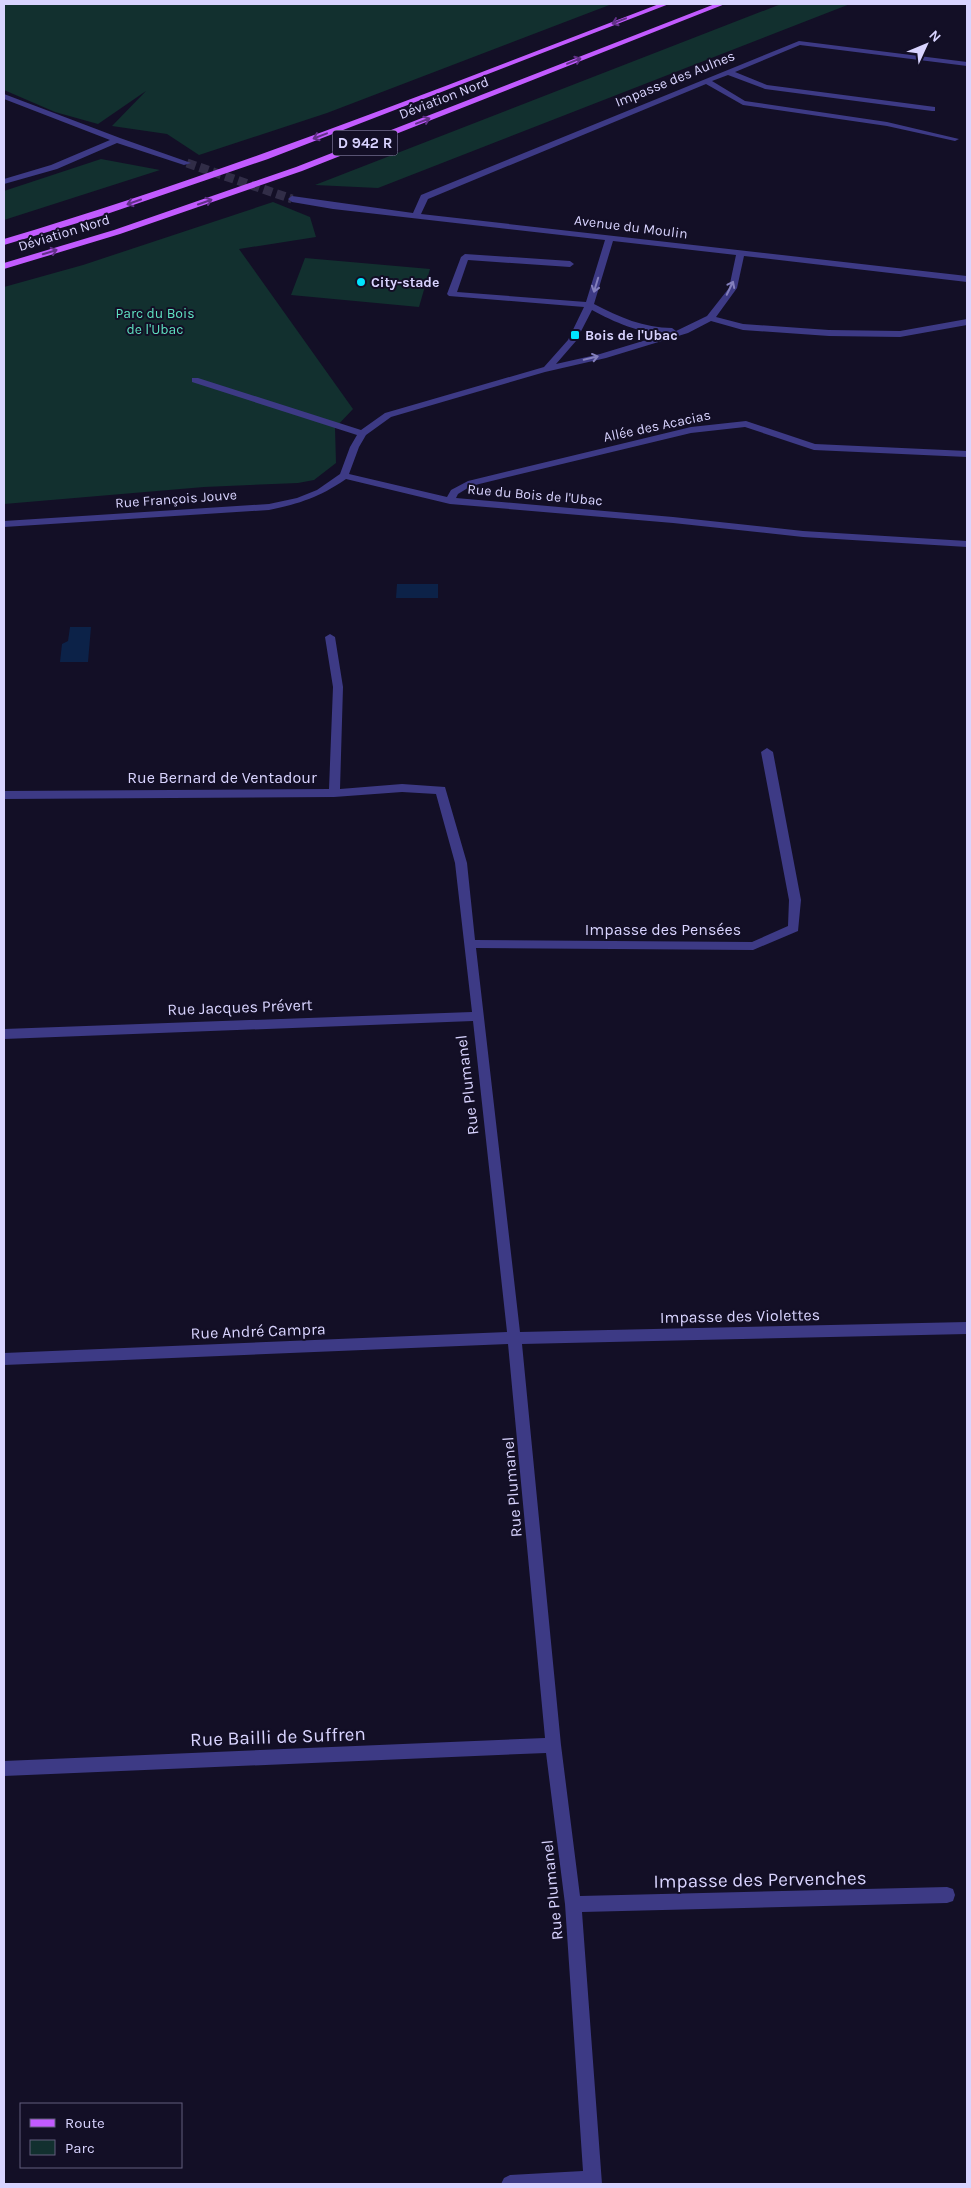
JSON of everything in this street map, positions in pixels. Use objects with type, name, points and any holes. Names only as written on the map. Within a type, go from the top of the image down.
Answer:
[{"type":"main road","name":"Déviation Nord","points":[[4,242],[98,214],[266,157],[665,4]]},
{"type":"main road","name":"Déviation Nord","points":[[4,266],[117,232],[299,169],[721,4]]},
{"type":"street","name":"Impasse des Aulnes","points":[[416,216],[424,197],[799,44],[967,64]]},
{"type":"street","points":[[728,72],[765,87],[932,109]]},
{"type":"street","points":[[706,81],[742,103],[887,124],[955,139]]},
{"type":"street","points":[[4,96],[117,140],[187,163]]},
{"type":"street","points":[[4,182],[54,167],[117,140]]},
{"type":"street","name":"Avenue du Moulin","points":[[292,199],[333,206],[740,255],[967,279]]},
{"type":"street","points":[[544,370],[568,349],[589,305],[610,238]]},
{"type":"street","points":[[344,476],[361,433],[372,423],[388,414],[544,370],[603,356],[685,331],[710,318],[733,288],[740,255]]},
{"type":"street","points":[[570,264],[465,257],[452,294],[589,305],[614,318],[637,326],[661,331],[685,331]]},
{"type":"street","points":[[710,318],[743,328],[829,333],[900,334],[967,322]]},
{"type":"street","points":[[195,380],[361,433]]},
{"type":"street","name":"Allée des Acacias","points":[[450,501],[454,492],[468,484],[691,430],[746,424],[814,447],[967,454]]},
{"type":"street","name":"Rue du Bois de l'Ubac","points":[[344,476],[450,501],[673,520],[803,534],[967,544]]},
{"type":"street","name":"Rue François Jouve","points":[[4,524],[269,507],[300,500],[320,492],[344,476]]},
{"type":"street","points":[[330,637],[338,688],[334,793]]},
{"type":"street","name":"Impasse des Pensées","points":[[470,944],[753,946],[794,928],[795,900],[767,752]]},
{"type":"street","name":"Rue Bernard de Ventadour","points":[[4,795],[334,793],[402,788],[441,790]]},
{"type":"street","name":"Rue Plumanel","points":[[441,790],[461,863],[525,1435],[553,1745],[573,1904],[592,2182]]},
{"type":"street","name":"Rue Jacques Prévert","points":[[4,1034],[149,1026],[477,1016]]},
{"type":"street","name":"Impasse des Violettes","points":[[514,1338],[967,1328]]},
{"type":"street","name":"Rue André Campra","points":[[4,1359],[514,1338]]},
{"type":"street","name":"Rue Bailli de Suffren","points":[[4,1769],[553,1745]]},
{"type":"street","name":"Impasse des Pervenches","points":[[573,1904],[947,1895]]},
{"type":"street","points":[[510,2184],[592,2182]]},
{"type":"green space","points":[[4,4],[612,4],[327,113],[199,155],[167,134],[112,126],[146,91],[98,124],[55,112],[4,90]]},
{"type":"green space","points":[[781,4],[850,4],[378,188],[315,185]]},
{"type":"green space","points":[[101,159],[160,170],[4,220],[4,191]]},
{"type":"green space","name":"Parc du Bois de l'Ubac","points":[[273,202],[310,217],[316,237],[239,249],[353,409],[335,428],[336,463],[314,480],[298,483],[204,487],[4,504],[4,287],[83,265]]},
{"type":"green space","name":"City-stade","points":[[305,258],[430,269],[419,307],[291,295]]},
{"type":"water","points":[[397,584],[438,584],[438,598],[396,598]]},
{"type":"water","points":[[70,627],[91,627],[88,662],[60,662],[62,644],[68,641]]},
{"type":"tunnel","points":[[187,163],[292,199]]},
{"type":"place","name":"City-stade","points":[[361,282]]},
{"type":"place","name":"Bois de l'Ubac","points":[[575,335]]}]
